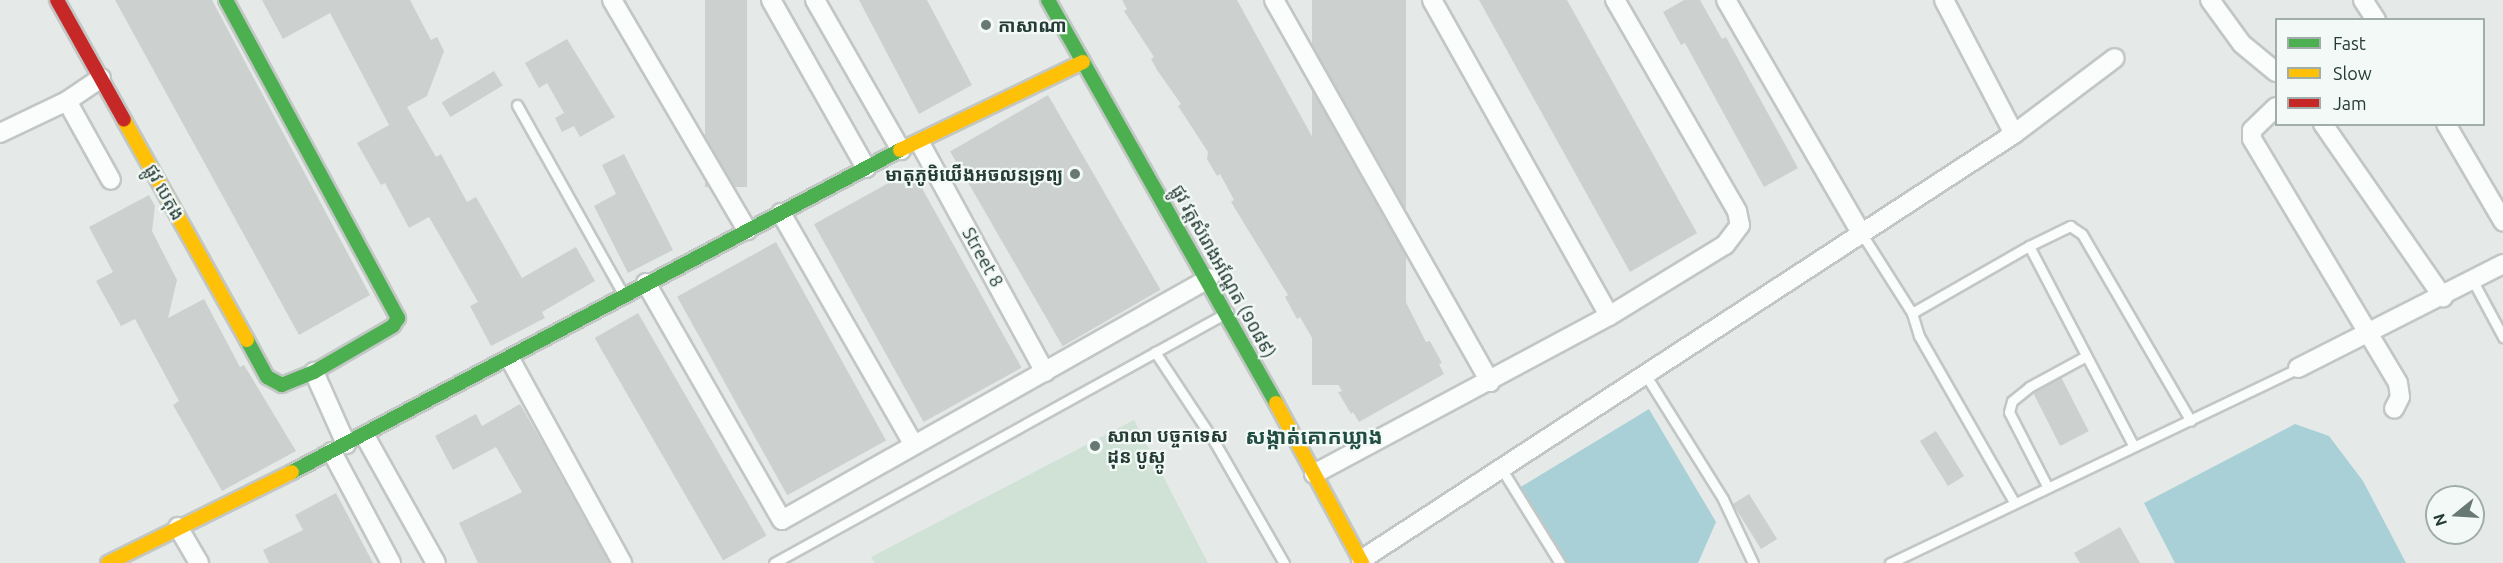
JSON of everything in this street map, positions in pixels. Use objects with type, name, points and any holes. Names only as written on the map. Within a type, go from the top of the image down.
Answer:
[{"type":"street","name":"ផ្លូវ បេតុង","points":[[57,0],[274,383],[282,385],[314,372]]},
{"type":"street","points":[[226,0],[398,318],[393,326],[314,372],[339,448],[391,563]]},
{"type":"street","points":[[612,0],[747,231]]},
{"type":"street","points":[[771,0],[866,168]]},
{"type":"street","points":[[816,0],[901,150]]},
{"type":"street","name":"ផ្លូវ វត្តសំរោងអណ្ដែត (១០៨៩)","points":[[1048,0],[1228,312],[1361,562]]},
{"type":"street","points":[[1274,0],[1490,382]]},
{"type":"street","points":[[1432,0],[1609,316]]},
{"type":"street","points":[[1314,474],[1490,382],[1609,316],[1725,245],[1740,225],[1737,211],[1615,0]]},
{"type":"street","points":[[1726,0],[1860,231]]},
{"type":"street","points":[[1944,0],[2014,134]]},
{"type":"street","points":[[2210,0],[2242,44],[2275,70]]},
{"type":"street","points":[[2363,0],[2375,18]]},
{"type":"street","points":[[1361,562],[1860,231],[2014,134],[2115,58]]},
{"type":"street","points":[[108,563],[365,436],[646,283],[901,150],[920,143],[1083,62]]},
{"type":"street","points":[[0,133],[67,101],[100,78]]},
{"type":"street","points":[[67,101],[111,180]]},
{"type":"street","points":[[2275,109],[2252,130],[2252,139],[2365,334],[2398,383],[2400,397],[2394,409]]},
{"type":"street","points":[[2324,126],[2444,297]]},
{"type":"street","points":[[2446,126],[2503,220]]},
{"type":"street","name":"Street 8","points":[[920,143],[1046,372]]},
{"type":"street","points":[[781,213],[914,445]]},
{"type":"street","points":[[2298,368],[2444,297],[2503,264]]},
{"type":"street","points":[[646,283],[782,520],[1209,278]]},
{"type":"street","points":[[510,359],[622,563]]},
{"type":"street","points":[[365,436],[436,563]]},
{"type":"street","points":[[178,527],[199,563]]},
{"type":"lane","points":[[517,105],[624,295]]},
{"type":"lane","points":[[1912,313],[2029,246],[2070,226],[2082,234],[2191,421]]},
{"type":"lane","points":[[1860,231],[1912,313],[1918,336],[2014,502]]},
{"type":"lane","points":[[2029,246],[2133,445]]},
{"type":"lane","points":[[2473,281],[2503,337]]},
{"type":"lane","points":[[774,563],[1228,312]]},
{"type":"lane","points":[[1155,352],[1214,441],[1284,563]]},
{"type":"lane","points":[[2047,486],[2009,412],[2012,402],[2029,387],[2086,356]]},
{"type":"lane","points":[[1890,563],[2298,368]]},
{"type":"lane","points":[[1645,374],[1723,499],[1753,563]]},
{"type":"lane","points":[[1501,468],[1560,563]]},
{"type":"green space","points":[[1134,420],[1208,563],[875,563],[871,557]]},
{"type":"water","points":[[1649,409],[1716,522],[1698,563],[1564,563],[1519,488]]},
{"type":"water","points":[[2295,424],[2329,436],[2363,481],[2406,563],[2175,563],[2144,503]]},
{"type":"building","points":[[115,0],[212,0],[370,295],[299,335]]},
{"type":"building","points":[[262,0],[410,0],[431,40],[437,37],[444,51],[427,96],[407,107],[436,157],[441,154],[467,202],[476,197],[522,278],[576,247],[595,281],[542,312],[545,318],[491,346],[470,306],[478,302],[429,217],[409,228],[385,183],[381,185],[357,143],[389,125],[330,13],[283,39]]},
{"type":"building","points":[[705,0],[747,0],[747,187],[705,187]]},
{"type":"building","points":[[859,0],[927,0],[972,85],[919,114]]},
{"type":"building","points":[[1122,0],[1237,0],[1347,200],[1350,198],[1362,220],[1359,222],[1373,247],[1377,245],[1426,342],[1430,341],[1442,363],[1439,364],[1444,374],[1359,422],[1353,412],[1351,414],[1338,392],[1342,391],[1327,365],[1324,367],[1312,345],[1315,343],[1300,317],[1297,319],[1285,297],[1288,295],[1231,202],[1234,200],[1220,174],[1217,176],[1207,159],[1208,152],[1178,106],[1181,104],[1157,70],[1151,59],[1154,57],[1124,11],[1127,9]]},
{"type":"building","points":[[1312,0],[1406,0],[1406,385],[1312,385]]},
{"type":"building","points":[[1479,0],[1567,0],[1697,233],[1630,272]]},
{"type":"building","points":[[1684,0],[1700,0],[1722,39],[1726,37],[1798,168],[1764,187],[1685,43],[1681,45],[1663,12]]},
{"type":"building","points":[[567,39],[615,117],[580,137],[574,126],[562,132],[555,118],[564,113],[547,83],[539,88],[525,63]]},
{"type":"building","points":[[494,71],[503,86],[450,117],[442,102]]},
{"type":"building","points":[[1048,95],[1160,290],[1063,346],[950,152]]},
{"type":"building","points":[[624,154],[673,250],[628,273],[594,206],[616,194],[602,165]]},
{"type":"building","points":[[912,170],[1022,368],[924,422],[814,224]]},
{"type":"building","points":[[149,195],[155,206],[152,231],[177,280],[168,318],[204,299],[240,367],[244,365],[296,451],[222,491],[173,405],[179,401],[135,319],[121,326],[96,281],[113,272],[89,227]]},
{"type":"building","points":[[776,242],[886,441],[787,495],[677,297]]},
{"type":"building","points":[[638,313],[766,536],[723,561],[595,338]]},
{"type":"building","points":[[2061,377],[2089,431],[2060,446],[2032,392]]},
{"type":"building","points":[[520,404],[609,563],[478,563],[459,523],[522,492],[496,447],[453,470],[435,436],[476,414],[482,426]]},
{"type":"building","points":[[1936,431],[1964,476],[1948,486],[1920,441]]},
{"type":"building","points":[[336,493],[373,563],[269,563],[263,550],[303,530],[295,515]]},
{"type":"building","points":[[1749,494],[1777,539],[1761,549],[1733,504]]},
{"type":"building","points":[[2120,527],[2140,563],[2080,563],[2074,553]]},
{"type":"traffic: fast","points":[[226,0],[398,318],[393,326],[314,372],[282,385],[267,377],[247,340]]},
{"type":"traffic: fast","points":[[1048,0],[1276,403]]},
{"type":"traffic: fast","points":[[292,472],[900,150]]},
{"type":"traffic: slow","points":[[900,150],[1083,62]]},
{"type":"traffic: slow","points":[[124,120],[247,340]]},
{"type":"traffic: slow","points":[[1276,403],[1362,563]]},
{"type":"traffic: slow","points":[[108,563],[292,472]]},
{"type":"traffic: jam","points":[[57,0],[124,120]]},
{"type":"place","name":"កាសាណា","points":[[986,25]]},
{"type":"place","name":"មាតុភូមិយើងអចលនទ្រព្យ","points":[[1075,174]]},
{"type":"place","name":"សាលា បច្ចកទេស ដុន បូស្កូ","points":[[1095,446]]},
{"type":"district","name":"សង្កាត់គោកឃ្លាង","points":[[1314,436]]}]
